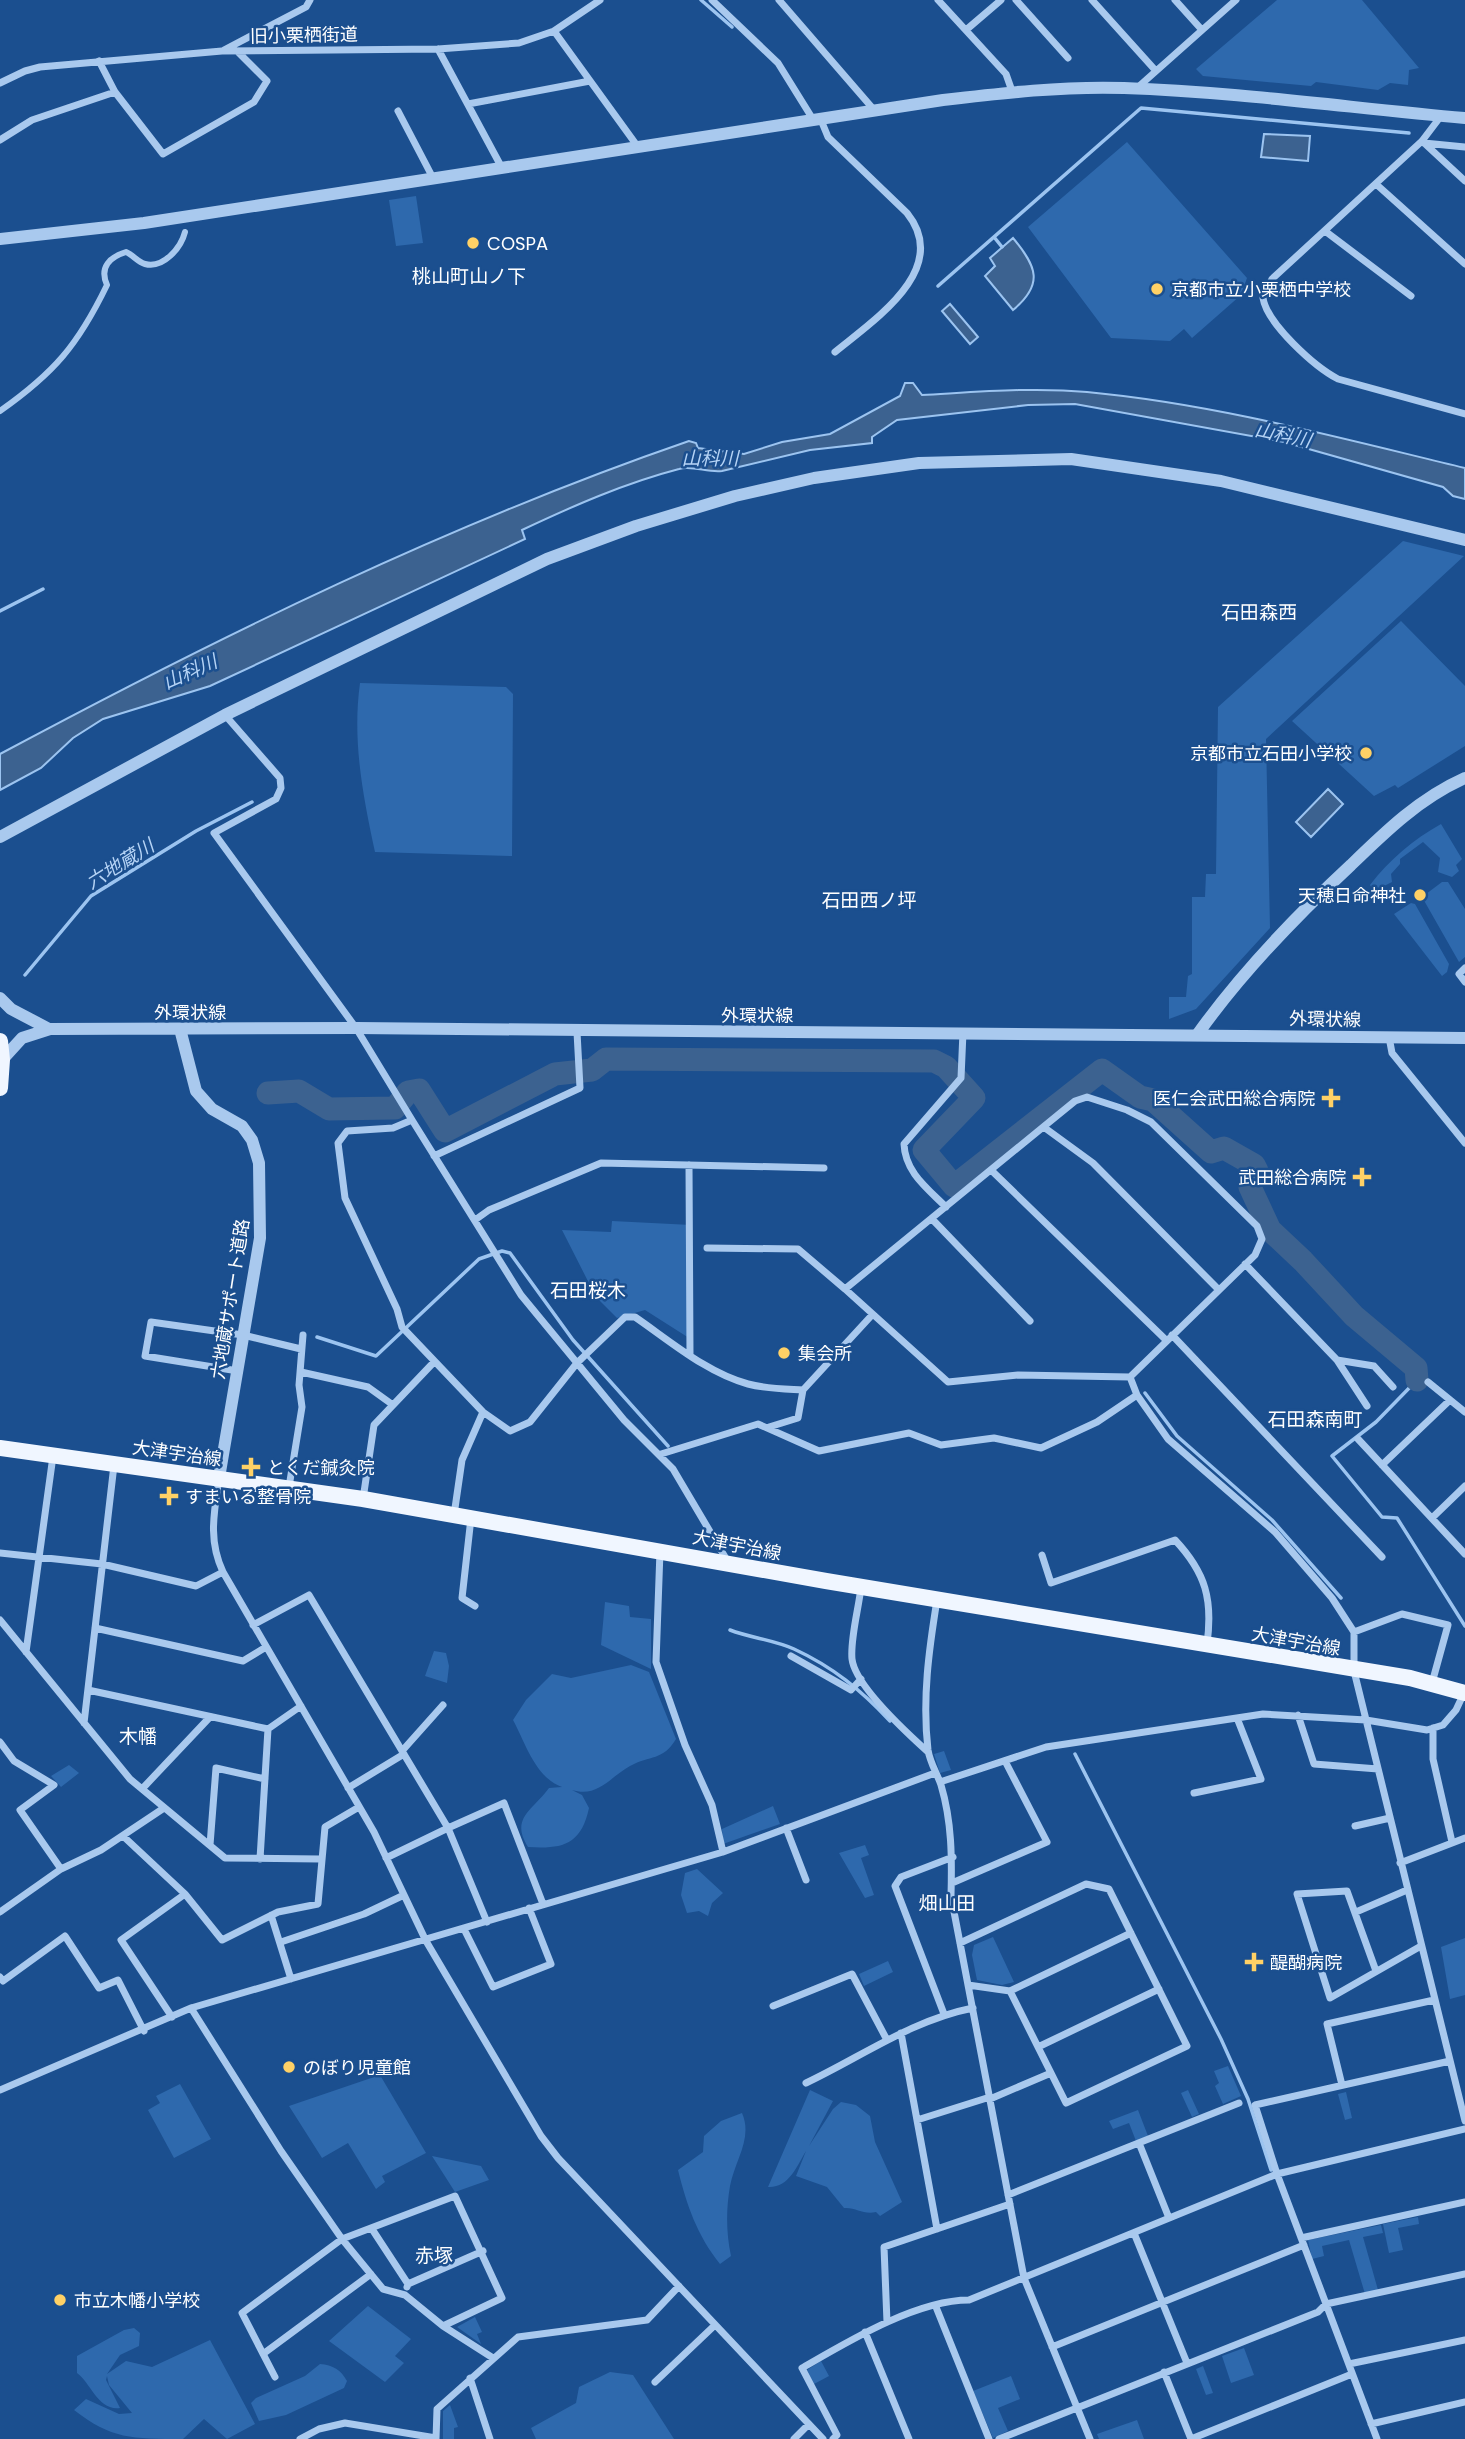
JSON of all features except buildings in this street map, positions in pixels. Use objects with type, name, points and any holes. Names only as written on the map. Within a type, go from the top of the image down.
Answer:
[{"type":"main road","points":[[0,1041],[0,1088]]},
{"type":"main road","name":"大津宇治線","points":[[0,1448],[363,1499],[861,1587],[1432,1683],[1464,1692]]},
{"type":"street","points":[[222,51],[306,7],[310,0]]},
{"type":"street","name":"旧小栗栖街道","points":[[0,83],[33,69],[222,51],[438,49],[519,43],[554,32],[600,0]]},
{"type":"street","points":[[712,0],[778,63],[828,137],[907,213],[921,240],[919,261],[910,283],[888,308],[835,352]]},
{"type":"street","points":[[779,0],[875,111]]},
{"type":"street","points":[[938,0],[1006,74],[1012,91]]},
{"type":"street","points":[[966,30],[1001,0]]},
{"type":"street","points":[[1016,0],[1068,58]]},
{"type":"street","points":[[1092,0],[1156,71]]},
{"type":"street","points":[[1175,0],[1202,30]]},
{"type":"street","points":[[1137,89],[1236,0]]},
{"type":"street","points":[[554,32],[639,148]]},
{"type":"street","points":[[438,49],[502,169]]},
{"type":"street","points":[[99,61],[115,92],[163,154],[254,102],[267,81],[238,51]]},
{"type":"street","points":[[468,104],[590,81]]},
{"type":"street","points":[[0,239],[144,223],[1012,91],[1137,89],[1334,103],[1465,118]]},
{"type":"street","points":[[0,139],[32,120],[115,92]]},
{"type":"street","points":[[398,111],[433,178]]},
{"type":"street","points":[[1442,116],[1423,142],[1265,288],[1265,307],[1311,361],[1338,379],[1465,414]]},
{"type":"street","points":[[1423,142],[1465,147]]},
{"type":"street","points":[[1423,142],[1465,181]]},
{"type":"street","points":[[1376,184],[1465,264]]},
{"type":"street","points":[[0,411],[52,372],[78,339],[107,285],[103,277],[106,265],[113,256],[126,252],[143,264],[156,264],[171,256],[183,242],[185,232]]},
{"type":"street","points":[[1325,232],[1411,296]]},
{"type":"street","points":[[0,837],[225,715],[547,559],[636,526],[735,496],[814,478],[974,460],[1071,459],[1152,468],[1221,481],[1465,540]]},
{"type":"street","points":[[225,715],[280,778],[281,788],[276,799],[214,833],[356,1028],[521,1295],[624,1420],[661,1454],[690,1496],[729,1563]]},
{"type":"street","points":[[1197,1035],[1221,1002],[1325,888],[1399,819],[1465,778]]},
{"type":"street","points":[[1465,968],[1459,974],[1465,982]]},
{"type":"street","name":"外環状線","points":[[0,998],[11,1009],[50,1029]]},
{"type":"street","name":"外環状線","points":[[2,1060],[22,1038],[50,1029],[356,1028],[1465,1038]]},
{"type":"street","name":"六地蔵サポート道路","points":[[180,1029],[196,1091],[212,1109],[242,1126],[252,1140],[260,1163],[260,1238],[219,1478]]},
{"type":"street","points":[[434,1156],[580,1088],[577,1032]]},
{"type":"street","points":[[946,1206],[920,1182],[905,1159],[905,1144],[960,1081],[963,1032]]},
{"type":"street","points":[[1390,1037],[1392,1053],[1465,1143]]},
{"type":"street","points":[[706,1248],[798,1249],[948,1382],[1018,1375],[1130,1377],[1255,1255],[1262,1239],[1257,1226],[1151,1122],[1127,1110],[1087,1097],[1074,1101],[1045,1128],[845,1289]]},
{"type":"street","points":[[412,1120],[393,1128],[347,1131],[338,1143],[345,1198],[397,1309],[402,1327],[482,1412],[510,1431],[530,1422],[578,1363],[625,1317],[635,1317],[720,1373],[749,1384],[803,1390]]},
{"type":"street","points":[[1045,1128],[1093,1163],[1218,1289]]},
{"type":"street","points":[[475,1220],[489,1210],[601,1163],[824,1167]]},
{"type":"street","points":[[689,1165],[690,1354]]},
{"type":"street","points":[[991,1170],[1169,1338],[1382,1557]]},
{"type":"street","points":[[932,1219],[1030,1321]]},
{"type":"street","points":[[1245,1264],[1337,1360],[1367,1406]]},
{"type":"street","points":[[769,1427],[797,1418],[803,1390],[872,1315]]},
{"type":"street","points":[[238,1371],[145,1356],[151,1322],[243,1335],[302,1349]]},
{"type":"street","points":[[289,1488],[302,1407],[299,1385],[303,1335]]},
{"type":"street","points":[[1337,1360],[1374,1366],[1393,1387]]},
{"type":"street","points":[[363,1499],[374,1425],[433,1362]]},
{"type":"street","points":[[301,1372],[368,1387],[393,1405]]},
{"type":"street","points":[[1130,1377],[1137,1395],[1168,1439],[1275,1532],[1332,1598],[1354,1632],[1353,1671],[1465,2121]]},
{"type":"street","points":[[1428,1382],[1465,1412]]},
{"type":"street","points":[[661,1454],[758,1424],[819,1451],[909,1433],[941,1445],[994,1438],[1041,1448],[1097,1422],[1137,1395]]},
{"type":"street","points":[[1382,1465],[1450,1400]]},
{"type":"street","points":[[454,1515],[463,1460],[482,1412]]},
{"type":"street","points":[[1358,1439],[1465,1553]]},
{"type":"street","points":[[26,1652],[53,1456]]},
{"type":"street","points":[[84,1723],[114,1465]]},
{"type":"street","points":[[219,1478],[213,1517],[213,1552],[359,1807],[426,1941],[541,2136],[558,2158],[823,2439]]},
{"type":"street","points":[[1432,1518],[1465,1486]]},
{"type":"street","points":[[471,1518],[462,1598],[475,1606]]},
{"type":"street","points":[[1042,1555],[1051,1583],[1175,1540],[1196,1562],[1211,1612],[1207,1644]]},
{"type":"street","points":[[660,1550],[656,1662],[685,1745],[712,1805],[723,1852]]},
{"type":"street","points":[[0,1553],[102,1564],[196,1586],[223,1572]]},
{"type":"street","points":[[861,1587],[852,1659],[860,1679],[886,1710],[928,1752]]},
{"type":"street","points":[[253,1625],[309,1595],[448,1828],[487,1922]]},
{"type":"street","points":[[937,1598],[927,1664],[928,1752],[940,1782],[953,1843],[952,1883],[960,1943],[1024,2278],[1090,2439]]},
{"type":"street","points":[[1354,1632],[1402,1614],[1448,1625],[1432,1683]]},
{"type":"street","points":[[0,1620],[130,1779],[225,1858],[320,1859]]},
{"type":"street","points":[[95,1628],[243,1661],[266,1647]]},
{"type":"street","points":[[792,1656],[851,1690],[860,1679]]},
{"type":"street","points":[[88,1690],[268,1729],[301,1706]]},
{"type":"street","points":[[940,1782],[1046,1747],[1237,1718],[1298,1715],[1366,1720],[1427,1730],[1443,1725],[1457,1710],[1464,1692]]},
{"type":"street","points":[[348,1788],[403,1752],[443,1705]]},
{"type":"street","points":[[1298,1715],[1314,1764],[1378,1769]]},
{"type":"street","points":[[142,1788],[211,1717]]},
{"type":"street","points":[[1194,1793],[1261,1779],[1237,1718]]},
{"type":"street","points":[[1433,1728],[1433,1759],[1452,1842]]},
{"type":"street","points":[[260,1859],[268,1729]]},
{"type":"street","points":[[0,1742],[14,1761],[54,1785],[20,1810],[61,1869]]},
{"type":"street","points":[[952,1883],[1047,1842],[1005,1760]]},
{"type":"street","points":[[210,1846],[216,1768],[265,1779]]},
{"type":"street","points":[[0,2090],[144,2031],[191,2008],[723,1852],[935,1773]]},
{"type":"street","points":[[386,1858],[504,1803],[543,1904]]},
{"type":"street","points":[[123,1836],[185,1894],[222,1940],[271,1915],[318,1904],[325,1827],[359,1807]]},
{"type":"street","points":[[0,1912],[61,1869],[123,1836],[164,1808]]},
{"type":"street","points":[[1355,1826],[1390,1818]]},
{"type":"street","points":[[786,1828],[806,1880]]},
{"type":"street","points":[[1401,1863],[1465,1838]]},
{"type":"street","points":[[944,2014],[895,1886],[901,1877],[953,1857]]},
{"type":"street","points":[[960,1943],[1086,1884],[1109,1889],[1187,2046],[1066,2103],[1010,1991]]},
{"type":"street","points":[[1356,1912],[1407,1889]]},
{"type":"street","points":[[1376,1971],[1347,1891],[1297,1894],[1330,1998],[1420,1946]]},
{"type":"street","points":[[172,2017],[121,1940],[185,1894]]},
{"type":"street","points":[[281,1942],[364,1914],[404,1895]]},
{"type":"street","points":[[464,1929],[493,1987],[551,1964],[529,1908]]},
{"type":"street","points":[[271,1915],[291,1979]]},
{"type":"street","points":[[968,1985],[1010,1991],[1131,1933]]},
{"type":"street","points":[[0,1977],[3,1981],[65,1936],[99,1988],[118,1980],[144,2031]]},
{"type":"street","points":[[773,2006],[852,1974],[887,2040]]},
{"type":"street","points":[[1038,2047],[1159,1989]]},
{"type":"street","points":[[1342,2085],[1327,2024],[1434,2000]]},
{"type":"street","points":[[191,2008],[281,2151],[342,2239],[383,2289],[405,2294],[443,2326],[492,2358]]},
{"type":"street","points":[[806,2084],[901,2033],[944,2014],[973,2008]]},
{"type":"street","points":[[901,2033],[937,2229]]},
{"type":"street","points":[[1377,2439],[1277,2174],[1255,2105],[1450,2061]]},
{"type":"street","points":[[917,2120],[990,2098],[1051,2073]]},
{"type":"street","points":[[1009,2195],[1239,2103]]},
{"type":"street","points":[[834,2439],[837,2435],[802,2368],[865,2332],[887,2322],[969,2300],[1277,2174],[1465,2129]]},
{"type":"street","points":[[1139,2143],[1169,2218]]},
{"type":"street","points":[[275,2377],[242,2313],[342,2239],[456,2196],[502,2298],[443,2326]]},
{"type":"street","points":[[1052,2347],[1303,2241],[1465,2202]]},
{"type":"street","points":[[887,2322],[884,2247],[1010,2204]]},
{"type":"street","points":[[372,2229],[408,2284]]},
{"type":"street","points":[[1135,2233],[1187,2363]]},
{"type":"street","points":[[405,2294],[408,2284],[483,2251]]},
{"type":"street","points":[[263,2354],[371,2274]]},
{"type":"street","points":[[999,2439],[1318,2312],[1326,2304],[1465,2274]]},
{"type":"street","points":[[300,2439],[319,2429],[345,2423],[365,2429],[436,2439],[437,2409],[518,2337],[647,2320],[679,2287]]},
{"type":"street","points":[[936,2307],[989,2439]]},
{"type":"street","points":[[655,2382],[715,2325]]},
{"type":"street","points":[[865,2332],[909,2439]]},
{"type":"street","points":[[1349,2364],[1465,2340]]},
{"type":"street","points":[[1164,2372],[1191,2439],[1352,2374]]},
{"type":"street","points":[[470,2378],[490,2439]]},
{"type":"street","points":[[1371,2424],[1465,2402]]},
{"type":"street","points":[[794,2439],[809,2424]]},
{"type":"street","points":[[365,2429],[365,2439]]},
{"type":"shaded area","points":[[1277,0],[1362,0],[1419,68],[1409,70],[1408,85],[1390,83],[1378,90],[1316,82],[1311,86],[1203,76],[1196,69]]},
{"type":"shaded area","points":[[1127,142],[1247,278],[1241,295],[1192,338],[1184,329],[1170,341],[1111,338],[1028,227]]},
{"type":"shaded area","points":[[416,196],[423,243],[396,246],[389,200]]},
{"type":"shaded area","points":[[1403,541],[1464,556],[1266,739],[1270,928],[1196,1009],[1169,1019],[1169,997],[1186,997],[1188,976],[1192,974],[1192,897],[1205,897],[1206,874],[1216,874],[1218,707]]},
{"type":"shaded area","points":[[1401,621],[1465,686],[1465,746],[1398,788],[1395,785],[1374,796],[1292,721]]},
{"type":"shaded area","points":[[360,683],[506,687],[513,694],[512,856],[375,852],[358,747]]},
{"type":"shaded area","points":[[1441,824],[1462,859],[1456,865],[1459,871],[1452,877],[1438,872],[1440,858],[1423,842],[1400,859],[1400,864],[1391,874],[1392,882],[1374,891],[1370,885],[1385,867],[1421,836]]},
{"type":"shaded area","points":[[1442,882],[1448,882],[1465,909],[1465,957],[1459,962],[1422,897]]},
{"type":"shaded area","points":[[1411,903],[1415,904],[1449,964],[1447,972],[1442,976],[1394,914]]},
{"type":"shaded area","points":[[612,1221],[691,1225],[689,1338],[645,1310],[617,1318],[596,1297],[562,1230],[611,1232]]},
{"type":"shaded area","points":[[605,1602],[629,1606],[630,1617],[651,1619],[651,1669],[601,1645]]},
{"type":"shaded area","points":[[434,1651],[446,1653],[449,1666],[447,1683],[425,1676]]},
{"type":"shaded area","points":[[631,1665],[649,1672],[676,1739],[666,1751],[630,1766],[597,1789],[581,1792],[572,1790],[582,1795],[589,1808],[575,1838],[560,1846],[528,1847],[521,1829],[525,1815],[549,1788],[562,1787],[538,1768],[513,1720],[526,1700],[552,1674],[571,1678]]},
{"type":"shaded area","points":[[944,1751],[951,1770],[940,1773],[934,1754]]},
{"type":"shaded area","points":[[69,1765],[79,1773],[61,1787],[51,1776]]},
{"type":"shaded area","points":[[773,1806],[780,1824],[723,1844],[722,1829]]},
{"type":"shaded area","points":[[865,1845],[869,1855],[861,1858],[874,1895],[865,1898],[839,1853]]},
{"type":"shaded area","points":[[697,1869],[723,1893],[712,1903],[708,1916],[699,1911],[687,1913],[681,1895],[685,1873]]},
{"type":"shaded area","points":[[993,1937],[1014,1982],[1002,1985],[977,1980],[972,1955],[974,1945]]},
{"type":"shaded area","points":[[1465,1938],[1465,1995],[1450,1999],[1441,1947]]},
{"type":"shaded area","points":[[888,1961],[893,1972],[864,1986],[859,1974]]},
{"type":"shaded area","points":[[1228,2066],[1241,2096],[1223,2104],[1215,2086],[1219,2083],[1214,2071]]},
{"type":"shaded area","points":[[380,2075],[426,2153],[382,2176],[385,2182],[376,2189],[348,2143],[322,2158],[289,2106]]},
{"type":"shaded area","points":[[180,2084],[211,2139],[174,2158],[148,2110],[160,2103],[156,2096]]},
{"type":"shaded area","points":[[810,2090],[833,2101],[809,2146],[833,2109],[841,2102],[856,2105],[870,2116],[875,2142],[902,2202],[880,2216],[876,2212],[844,2208],[827,2187],[796,2176],[806,2151],[787,2180],[768,2187]]},
{"type":"shaded area","points":[[1188,2090],[1199,2114],[1192,2117],[1181,2093]]},
{"type":"shaded area","points":[[1346,2092],[1352,2118],[1345,2120],[1338,2094]]},
{"type":"shaded area","points":[[1138,2110],[1148,2136],[1136,2141],[1129,2123],[1113,2129],[1109,2121]]},
{"type":"shaded area","points":[[742,2113],[745,2122],[744,2140],[732,2176],[728,2203],[727,2230],[731,2256],[720,2264],[694,2220],[678,2170],[703,2152],[704,2136],[721,2121]]},
{"type":"shaded area","points":[[432,2156],[481,2166],[489,2180],[455,2192]]},
{"type":"shaded area","points":[[1418,2217],[1419,2224],[1398,2228],[1403,2250],[1389,2253],[1383,2224]]},
{"type":"shaded area","points":[[1381,2225],[1383,2233],[1363,2237],[1378,2290],[1365,2294],[1349,2240],[1322,2246],[1324,2256],[1312,2259],[1308,2240]]},
{"type":"shaded area","points":[[368,2306],[411,2339],[395,2356],[404,2363],[385,2382],[329,2341]]},
{"type":"shaded area","points":[[475,2317],[482,2332],[477,2334],[481,2344],[457,2327]]},
{"type":"shaded area","points":[[134,2328],[140,2333],[139,2346],[120,2355],[107,2374],[126,2361],[152,2367],[210,2340],[255,2424],[227,2439],[204,2419],[183,2439],[150,2439],[111,2432],[74,2410],[86,2399],[119,2414],[132,2413],[109,2385],[107,2376],[106,2380],[120,2408],[112,2408],[100,2401],[77,2373],[77,2356],[124,2330]]},
{"type":"shaded area","points":[[1244,2348],[1254,2375],[1231,2383],[1222,2356]]},
{"type":"shaded area","points":[[821,2361],[829,2376],[814,2384],[807,2370]]},
{"type":"shaded area","points":[[320,2364],[333,2367],[342,2374],[347,2381],[344,2388],[286,2415],[259,2421],[251,2403],[256,2398],[305,2376]]},
{"type":"shaded area","points":[[1203,2366],[1213,2393],[1206,2395],[1196,2369]]},
{"type":"shaded area","points":[[610,2372],[633,2375],[674,2439],[536,2439],[531,2428],[576,2403],[579,2387]]},
{"type":"shaded area","points":[[1011,2376],[1020,2399],[998,2408],[1008,2431],[993,2438],[973,2391]]},
{"type":"shaded area","points":[[450,2405],[458,2427],[454,2428],[454,2439],[443,2439],[443,2411]]},
{"type":"shaded area","points":[[1137,2420],[1144,2439],[1099,2439],[1097,2434]]},
{"type":"water","points":[[1264,134],[1310,136],[1308,161],[1261,157]]},
{"type":"water","points":[[1013,238],[1027,258],[1034,275],[1029,292],[1013,310],[985,276],[995,266],[990,258]]},
{"type":"water","points":[[950,304],[978,337],[970,344],[942,311]]},
{"type":"water","name":"山科川","points":[[905,383],[913,383],[922,395],[1046,390],[1087,392],[1230,413],[1465,468],[1465,499],[1453,496],[1443,487],[1284,442],[1075,404],[1028,405],[897,420],[872,437],[872,443],[810,450],[722,471],[684,468],[639,481],[560,512],[522,530],[525,539],[210,686],[103,719],[73,738],[41,768],[0,790],[0,754],[168,666],[338,584],[512,508],[689,441],[696,443],[698,448],[744,454],[782,442],[830,434],[900,396]]},
{"type":"water","points":[[1328,789],[1343,804],[1311,837],[1296,822]]},
{"type":"waterway","points":[[701,0],[732,27]]},
{"type":"waterway","points":[[938,286],[1141,108],[1409,133]]},
{"type":"waterway","points":[[994,237],[1002,247]]},
{"type":"waterway","points":[[0,611],[43,589]]},
{"type":"waterway","name":"六地蔵川","points":[[25,975],[91,896],[196,831],[252,802]]},
{"type":"waterway","points":[[268,1093],[299,1091],[329,1109],[395,1108],[408,1092],[419,1090],[445,1131],[555,1074],[592,1070],[606,1059],[934,1061],[946,1067],[974,1098],[924,1150],[954,1186],[1102,1070],[1140,1097],[1153,1100],[1211,1152],[1224,1148],[1254,1165],[1257,1171],[1250,1187],[1270,1230],[1354,1316],[1416,1368],[1417,1380]]},
{"type":"waterway","points":[[317,1337],[376,1356],[479,1259],[502,1251],[510,1253],[573,1340],[668,1446]]},
{"type":"waterway","points":[[1417,1380],[1376,1422],[1332,1456],[1382,1517],[1397,1518],[1465,1626]]},
{"type":"waterway","points":[[1145,1393],[1177,1436],[1272,1520],[1341,1598]]},
{"type":"waterway","points":[[730,1630],[786,1646],[821,1663],[857,1689],[890,1721]]},
{"type":"waterway","points":[[1075,1754],[1221,2039],[1248,2099],[1271,2170]]},
{"type":"place","name":"COSPA","points":[[473,243]]},
{"type":"place","name":"京都市立小栗栖中学校","points":[[1157,289]]},
{"type":"place","name":"京都市立石田小学校","points":[[1366,753]]},
{"type":"place","name":"天穂日命神社","points":[[1420,895]]},
{"type":"place","name":"医仁会武田総合病院","points":[[1331,1098]]},
{"type":"place","name":"武田総合病院","points":[[1362,1177]]},
{"type":"place","name":"集会所","points":[[784,1353]]},
{"type":"place","name":"とくだ鍼灸院","points":[[251,1467]]},
{"type":"place","name":"すまいる整骨院","points":[[169,1496]]},
{"type":"place","name":"醍醐病院","points":[[1254,1962]]},
{"type":"place","name":"のぼり児童館","points":[[289,2067]]},
{"type":"place","name":"市立木幡小学校","points":[[60,2300]]},
{"type":"district","name":"桃山町山ノ下","points":[[469,276]]},
{"type":"district","name":"石田森西","points":[[1259,612]]},
{"type":"district","name":"石田西ノ坪","points":[[869,900]]},
{"type":"district","name":"石田桜木","points":[[588,1290]]},
{"type":"district","name":"石田森南町","points":[[1315,1419]]},
{"type":"district","name":"木幡","points":[[138,1736]]},
{"type":"district","name":"畑山田","points":[[947,1903]]},
{"type":"district","name":"赤塚","points":[[434,2255]]}]
